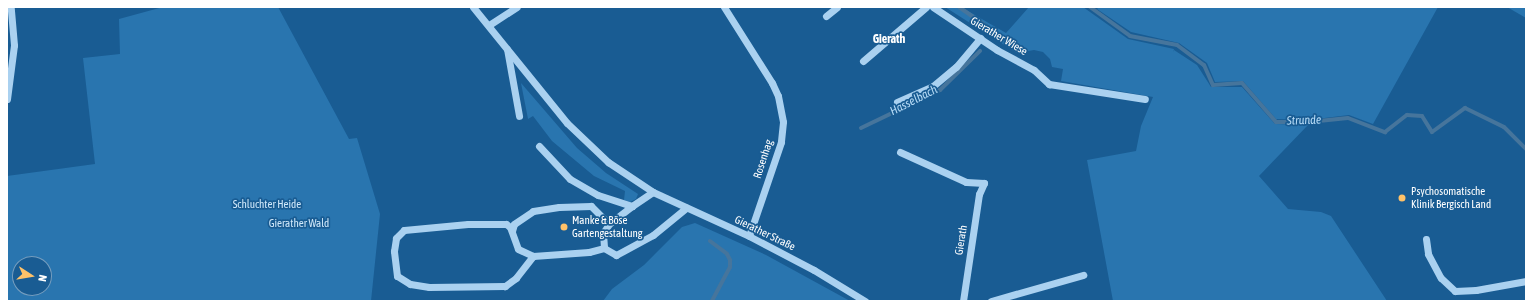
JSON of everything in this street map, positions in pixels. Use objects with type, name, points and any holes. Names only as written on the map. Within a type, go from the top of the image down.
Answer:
[{"type":"street","points":[[7,99],[14,45],[11,7]]},
{"type":"street","name":"Gierather Straße","points":[[473,7],[567,122],[608,162],[653,192],[749,236],[814,270],[864,301]]},
{"type":"street","points":[[489,25],[517,7]]},
{"type":"street","name":"Rosenhag","points":[[724,7],[772,83],[778,96],[783,122],[781,142],[749,236]]},
{"type":"street","points":[[826,16],[837,7]]},
{"type":"street","points":[[863,61],[926,7]]},
{"type":"street","name":"Gierather Wiese","points":[[933,7],[980,38],[1034,70],[1049,84],[1145,99]]},
{"type":"street","points":[[897,102],[933,86],[956,67],[980,38]]},
{"type":"street","name":"Gierather Straße","points":[[507,47],[519,116]]},
{"type":"street","points":[[539,146],[570,179],[598,195],[632,206]]},
{"type":"street","name":"Gierath","points":[[900,152],[966,182],[984,183],[979,194],[963,301]]},
{"type":"street","points":[[604,248],[603,233],[609,224],[653,192]]},
{"type":"street","points":[[512,231],[514,224],[533,211],[559,207],[591,206],[609,224]]},
{"type":"street","points":[[533,256],[516,278],[505,286],[429,287],[410,284],[397,276],[394,251],[396,238],[404,230],[461,225],[506,224],[512,231],[518,249],[533,256],[589,252],[604,248],[616,255],[632,248],[686,208]]},
{"type":"street","points":[[1426,239],[1428,254],[1441,278],[1455,291],[1476,290],[1526,281]]},
{"type":"street","points":[[991,301],[1083,275]]},
{"type":"green space","name":"Schluchter Heide","points":[[163,7],[278,7],[349,139],[357,138],[380,214],[371,301],[7,301],[7,176],[95,164],[83,58],[120,54],[119,19]]},
{"type":"green space","points":[[945,7],[961,7],[1006,33],[1029,7],[1083,7],[1128,39],[1174,49],[1173,52],[1174,50],[1197,65],[1211,87],[1242,87],[1275,124],[1308,125],[1259,176],[1288,209],[1321,212],[1331,216],[1387,301],[1113,301],[1087,160],[1136,151],[1141,126],[1153,97],[1061,81],[1063,69],[1052,67],[1050,59],[1043,52],[1034,50],[1017,53]]},
{"type":"green space","points":[[1099,7],[1438,7],[1373,124],[1349,115],[1308,120],[1276,119],[1243,81],[1215,82],[1207,63],[1179,43],[1131,32],[1097,9]]},
{"type":"green space","points":[[1507,7],[1526,7],[1526,18]]},
{"type":"green space","points":[[521,83],[577,148],[606,173],[638,194],[636,199],[630,202],[624,200],[625,191],[594,176],[552,141],[533,116],[528,119]]},
{"type":"green space","points":[[695,223],[766,255],[850,301],[603,301],[612,289],[644,265],[682,227]]},
{"type":"waterway","name":"Hasselbach","points":[[959,7],[996,33]]},
{"type":"waterway","name":"Strunde","points":[[1090,7],[1130,36],[1177,45],[1204,65],[1213,85],[1242,83],[1276,122],[1309,122],[1348,118],[1385,132],[1407,115],[1422,116],[1432,132],[1465,108],[1504,127],[1526,149]]},
{"type":"waterway","name":"Hasselbach","points":[[861,128],[940,90],[980,51]]},
{"type":"waterway","name":"Hasselbach","points":[[710,241],[727,254],[730,260],[730,267],[712,301]]},
{"type":"place","name":"Psychosomatische Klinik Bergisch Land","points":[[1402,198]]},
{"type":"place","name":"Manke & Böse Gartengestaltung","points":[[564,227]]},
{"type":"district","name":"Gierath","points":[[889,40]]},
{"type":"park label","name":"Gierather Wald","points":[[299,223]]}]
